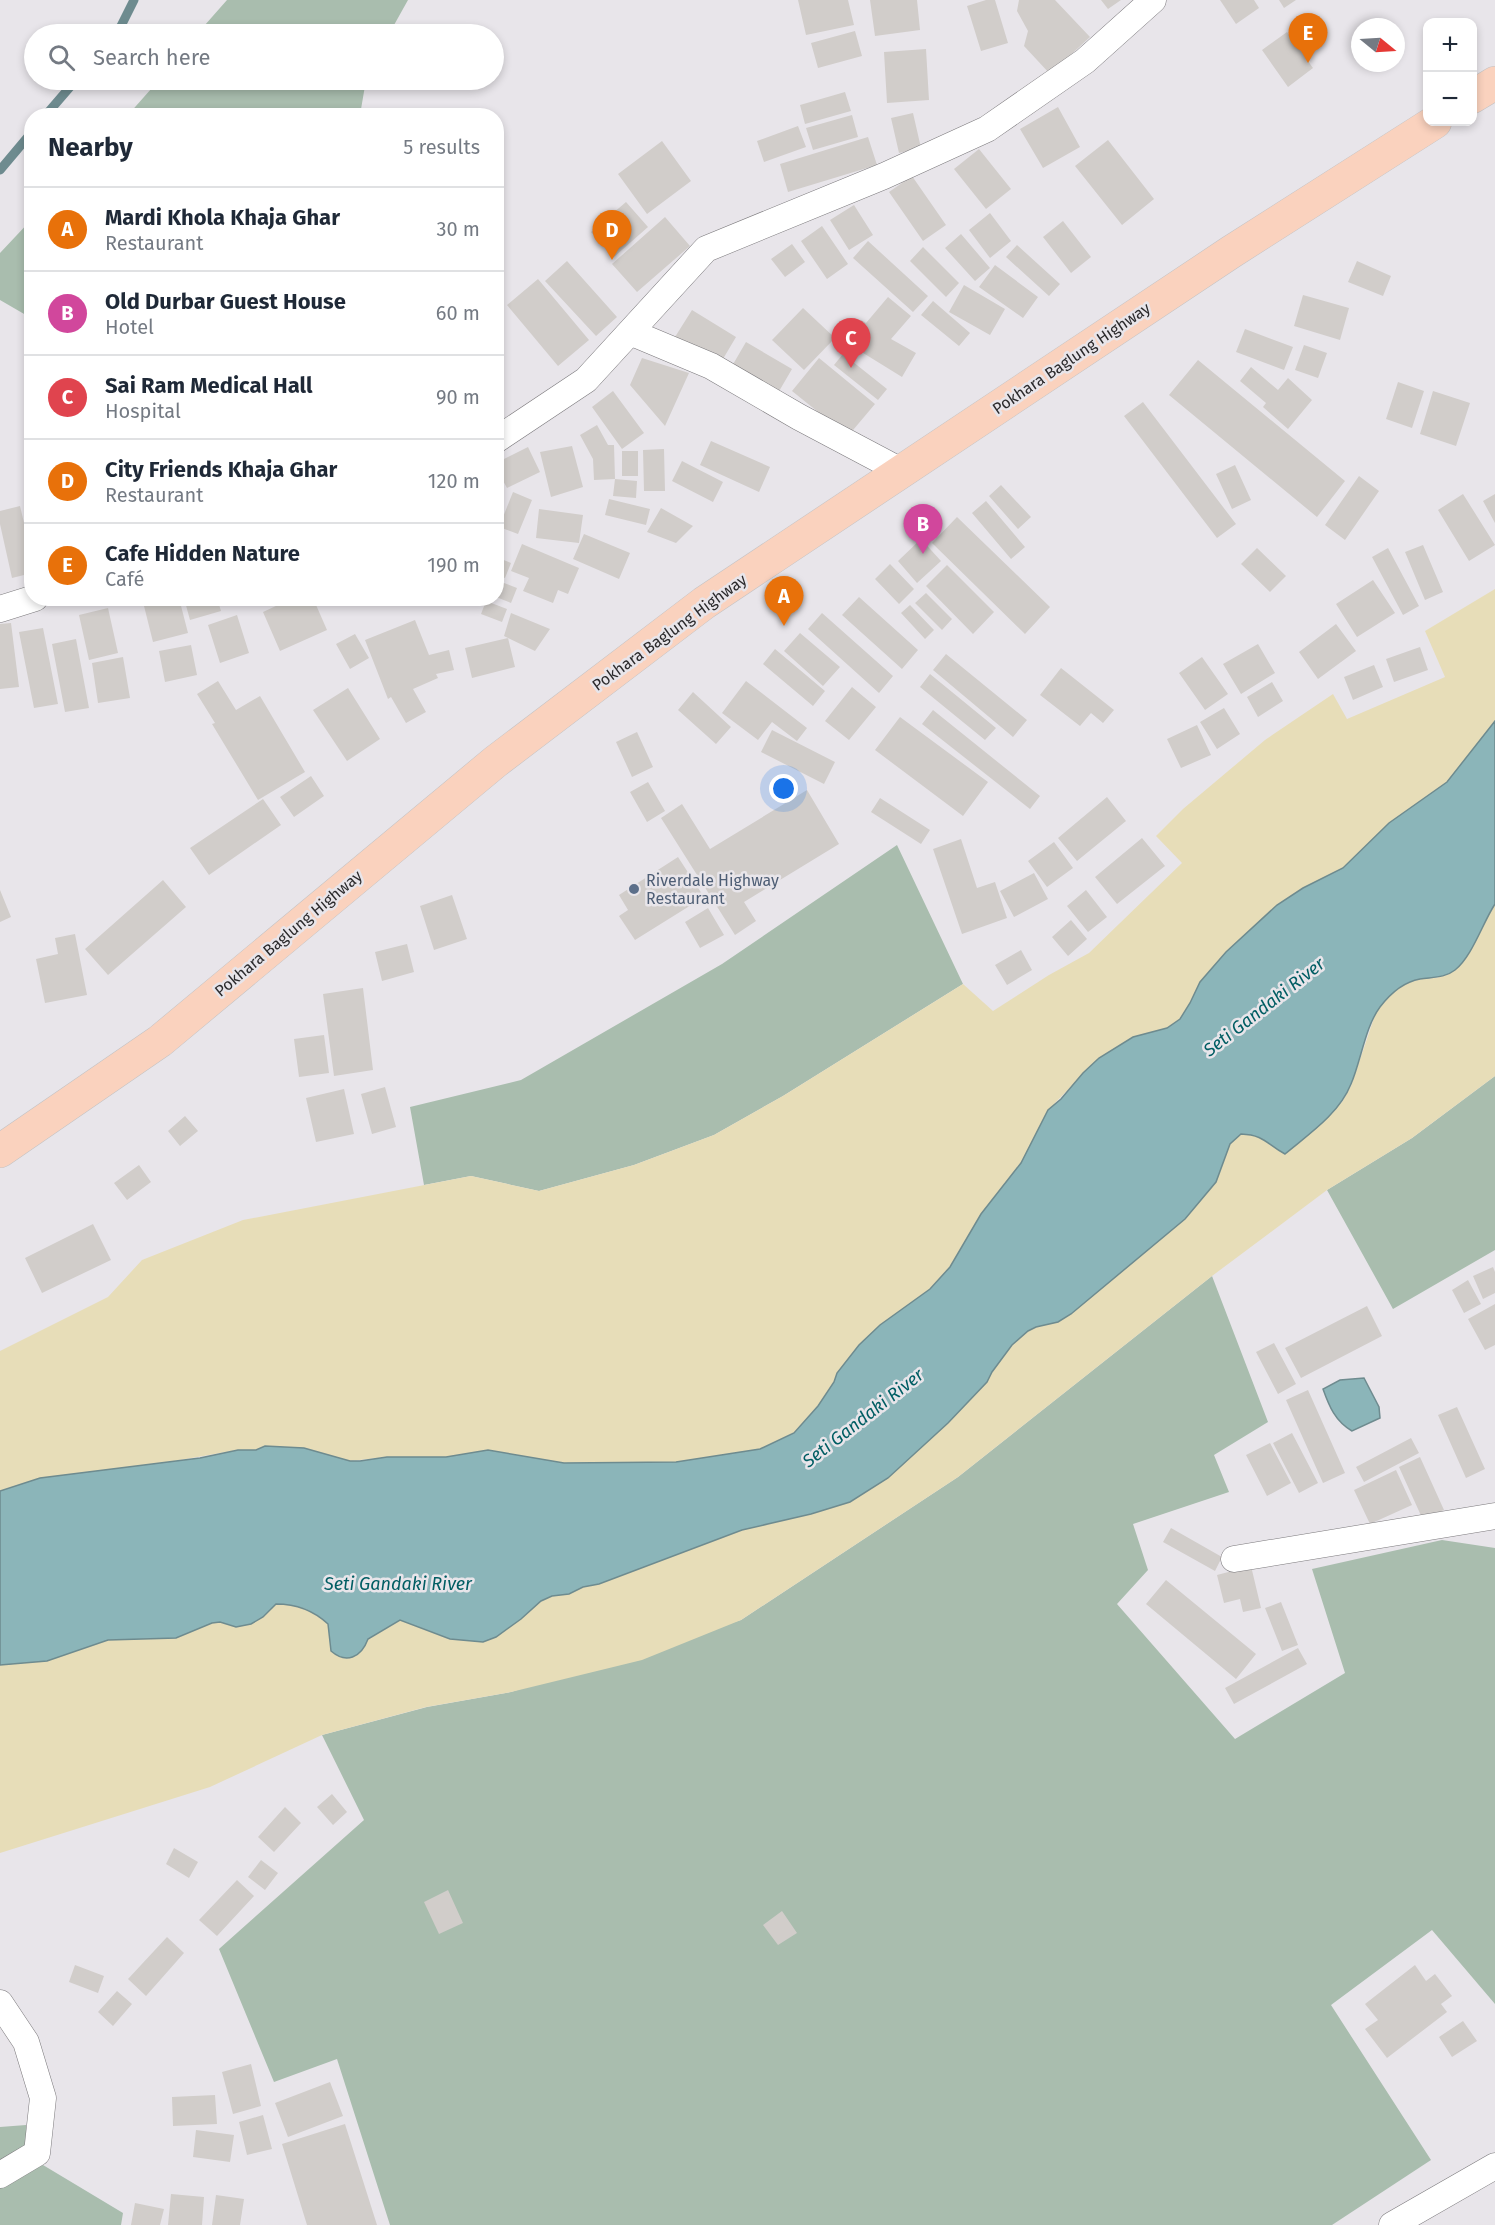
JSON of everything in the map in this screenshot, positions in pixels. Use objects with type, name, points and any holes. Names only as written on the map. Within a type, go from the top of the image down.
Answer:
[{"type":"highway","points":[[1477,94],[1495,83]]},
{"type":"highway","name":"Pokhara Baglung Highway","points":[[0,1151],[160,1041],[495,762],[704,603],[1241,245],[1429,126]]},
{"type":"street","points":[[504,435],[586,380],[706,249],[884,176],[987,129],[1085,61],[1153,0]]},
{"type":"street","points":[[630,332],[711,366],[799,417],[901,471]]},
{"type":"street","points":[[0,609],[24,601]]},
{"type":"street","points":[[1234,1559],[1495,1516]]},
{"type":"street","points":[[0,2003],[26,2042],[43,2098],[37,2153],[0,2175]]},
{"type":"street","points":[[1392,2225],[1495,2166]]},
{"type":"green space","points":[[227,0],[408,0],[395,24],[206,24]]},
{"type":"green space","points":[[150,90],[364,90],[361,108],[134,108]]},
{"type":"green space","points":[[24,227],[24,314],[0,300],[0,253]]},
{"type":"green space","points":[[897,845],[963,984],[783,1096],[714,1135],[634,1165],[539,1191],[471,1176],[424,1185],[410,1107],[521,1080],[722,964]]},
{"type":"green space","points":[[1495,1076],[1495,1250],[1393,1309],[1327,1190],[1412,1138]]},
{"type":"green space","points":[[1212,1276],[1268,1422],[1214,1455],[1229,1492],[1133,1524],[1148,1570],[1117,1604],[1235,1739],[1345,1673],[1312,1569],[1442,1540],[1495,1548],[1495,2004],[1432,1930],[1331,2005],[1431,2160],[1332,2225],[390,2225],[337,2059],[274,2082],[219,1949],[364,1820],[322,1735],[427,1707],[511,1692],[741,1620],[958,1477]]},
{"type":"green space","points":[[26,2125],[27,2151],[0,2163],[0,2127]]},
{"type":"green space","points":[[43,2165],[123,2213],[121,2225],[0,2225],[0,2185]]},
{"type":"sand","points":[[1495,589],[1495,721],[1459,768],[1447,782],[1389,823],[1343,868],[1303,888],[1277,905],[1226,952],[1200,982],[1180,1019],[1167,1028],[1133,1037],[1099,1058],[1055,1103],[1021,1163],[981,1214],[950,1267],[930,1289],[880,1325],[859,1345],[837,1373],[834,1382],[818,1406],[794,1433],[760,1449],[676,1462],[564,1463],[488,1450],[446,1457],[387,1457],[350,1461],[265,1446],[256,1450],[238,1450],[0,1491],[0,1351],[108,1297],[142,1260],[243,1220],[471,1176],[539,1191],[634,1165],[714,1135],[783,1096],[963,984],[993,1011],[1049,975],[1089,953],[1182,863],[1156,836],[1183,809],[1265,740],[1333,694],[1347,719],[1445,677],[1425,631]]},
{"type":"sand","points":[[1495,904],[1495,1076],[1412,1138],[1327,1190],[1212,1276],[958,1477],[741,1620],[642,1660],[511,1692],[426,1707],[322,1735],[210,1787],[0,1853],[0,1665],[47,1661],[108,1640],[176,1638],[212,1623],[220,1622],[236,1627],[263,1617],[276,1604],[304,1609],[328,1624],[331,1651],[365,1646],[367,1640],[400,1620],[450,1639],[483,1642],[495,1637],[521,1619],[541,1601],[552,1596],[569,1594],[583,1587],[599,1584],[742,1530],[811,1514],[850,1502],[888,1478],[948,1423],[987,1382],[1012,1345],[1028,1331],[1058,1322],[1071,1314],[1223,1159],[1230,1143],[1241,1134],[1258,1137],[1271,1146],[1342,1102],[1351,1086],[1375,1015],[1384,1002],[1407,983],[1442,976],[1453,971],[1460,964]]},
{"type":"water","name":"Seti Gandaki River","points":[[1495,721],[1495,904],[1467,957],[1455,970],[1439,977],[1408,983],[1397,989],[1384,1002],[1371,1024],[1355,1075],[1346,1095],[1313,1131],[1285,1154],[1260,1138],[1241,1134],[1230,1144],[1216,1182],[1185,1219],[1071,1314],[1058,1322],[1028,1331],[1012,1345],[987,1382],[948,1423],[888,1478],[850,1502],[811,1514],[742,1530],[599,1584],[583,1587],[569,1594],[552,1596],[541,1601],[496,1637],[483,1642],[450,1639],[400,1620],[368,1639],[357,1655],[347,1658],[331,1651],[328,1624],[322,1619],[304,1609],[276,1604],[263,1617],[251,1624],[236,1627],[220,1622],[212,1623],[176,1638],[108,1640],[47,1661],[0,1665],[0,1491],[40,1478],[200,1458],[238,1450],[256,1450],[265,1446],[304,1448],[350,1461],[387,1457],[446,1457],[488,1450],[564,1463],[676,1462],[760,1449],[794,1433],[818,1406],[834,1382],[837,1373],[859,1345],[880,1325],[930,1289],[950,1267],[981,1214],[1021,1163],[1048,1110],[1061,1099],[1083,1073],[1099,1058],[1133,1037],[1167,1028],[1180,1019],[1200,982],[1226,952],[1277,905],[1303,888],[1343,868],[1389,823],[1447,782]]},
{"type":"water","points":[[1364,1378],[1379,1407],[1380,1418],[1352,1431],[1337,1418],[1323,1389],[1340,1380]]},
{"type":"building","points":[[798,0],[848,0],[854,25],[806,35]]},
{"type":"building","points":[[870,0],[917,0],[920,30],[875,36]]},
{"type":"building","points":[[986,0],[995,0],[1008,43],[981,51],[967,6]]},
{"type":"building","points":[[1019,0],[1055,0],[1090,37],[1050,74],[1024,46],[1028,31],[1017,11]]},
{"type":"building","points":[[1101,0],[1121,0],[1108,9]]},
{"type":"building","points":[[1220,0],[1254,0],[1259,8],[1236,24]]},
{"type":"building","points":[[1279,0],[1296,0],[1284,8]]},
{"type":"building","points":[[855,31],[862,56],[818,68],[811,43]]},
{"type":"building","points":[[1287,32],[1313,68],[1288,87],[1262,50]]},
{"type":"building","points":[[926,49],[929,100],[887,103],[884,52]]},
{"type":"building","points":[[845,92],[851,111],[805,124],[800,105]]},
{"type":"building","points":[[1058,107],[1080,147],[1043,168],[1020,129]]},
{"type":"building","points":[[913,113],[921,148],[899,153],[891,118]]},
{"type":"building","points":[[852,115],[858,137],[813,150],[806,128]]},
{"type":"building","points":[[798,126],[806,147],[764,162],[757,141]]},
{"type":"building","points":[[868,137],[877,165],[788,192],[780,164]]},
{"type":"building","points":[[1108,140],[1154,199],[1122,225],[1075,166]]},
{"type":"building","points":[[662,141],[691,181],[647,214],[618,174]]},
{"type":"building","points":[[979,149],[1011,189],[986,209],[954,169]]},
{"type":"building","points":[[912,176],[946,225],[923,241],[889,192]]},
{"type":"building","points":[[626,202],[648,227],[614,257],[591,232]]},
{"type":"building","points":[[854,205],[873,235],[849,250],[830,220]]},
{"type":"building","points":[[990,213],[1011,241],[990,258],[969,230]]},
{"type":"building","points":[[665,217],[690,246],[637,292],[612,264]]},
{"type":"building","points":[[1063,221],[1091,257],[1071,273],[1043,237]]},
{"type":"building","points":[[822,226],[848,264],[827,279],[801,241]]},
{"type":"building","points":[[961,234],[990,268],[975,281],[945,248]]},
{"type":"building","points":[[868,241],[928,296],[913,312],[853,258]]},
{"type":"building","points":[[792,244],[805,262],[785,277],[771,259]]},
{"type":"building","points":[[1017,245],[1060,284],[1049,296],[1006,257]]},
{"type":"building","points":[[923,247],[959,283],[946,297],[910,261]]},
{"type":"building","points":[[567,261],[617,317],[596,336],[545,281]]},
{"type":"building","points":[[1357,261],[1391,276],[1383,296],[1348,282]]},
{"type":"building","points":[[995,265],[1038,297],[1023,318],[979,287]]},
{"type":"building","points":[[538,279],[589,340],[558,366],[507,305]]},
{"type":"building","points":[[964,285],[1005,309],[990,335],[949,312]]},
{"type":"building","points":[[1303,295],[1349,308],[1340,340],[1294,326]]},
{"type":"building","points":[[888,297],[911,316],[891,339],[916,353],[902,377],[847,343],[861,320],[866,323]]},
{"type":"building","points":[[933,301],[970,333],[959,346],[921,315]]},
{"type":"building","points":[[803,308],[835,338],[804,370],[772,340]]},
{"type":"building","points":[[692,310],[736,337],[720,364],[675,337]]},
{"type":"building","points":[[1245,329],[1293,347],[1284,370],[1236,352]]},
{"type":"building","points":[[746,342],[792,369],[778,393],[732,366]]},
{"type":"building","points":[[1304,345],[1327,353],[1318,378],[1295,370]]},
{"type":"building","points":[[843,354],[887,389],[878,400],[834,365]]},
{"type":"building","points":[[642,358],[689,373],[665,426],[630,385]]},
{"type":"building","points":[[819,358],[875,404],[848,436],[792,391]]},
{"type":"building","points":[[1198,360],[1345,481],[1317,517],[1169,395]]},
{"type":"building","points":[[1251,367],[1278,390],[1288,378],[1312,400],[1288,429],[1263,407],[1266,403],[1240,381]]},
{"type":"building","points":[[1398,382],[1424,391],[1412,428],[1386,419]]},
{"type":"building","points":[[613,391],[644,433],[622,449],[592,407]]},
{"type":"building","points":[[1433,391],[1470,403],[1456,446],[1420,434]]},
{"type":"building","points":[[1143,402],[1236,524],[1217,538],[1124,416]]},
{"type":"building","points":[[597,425],[608,445],[614,445],[615,479],[594,480],[593,459],[580,435]]},
{"type":"building","points":[[711,441],[770,467],[759,492],[700,465]]},
{"type":"building","points":[[572,446],[583,487],[551,497],[540,452]]},
{"type":"building","points":[[528,447],[540,472],[507,488],[504,483],[504,459]]},
{"type":"building","points":[[664,449],[665,491],[644,491],[643,450]]},
{"type":"building","points":[[622,451],[638,451],[638,476],[622,476]]},
{"type":"building","points":[[682,461],[723,482],[713,502],[672,481]]},
{"type":"building","points":[[1235,465],[1251,500],[1232,509],[1216,474]]},
{"type":"building","points":[[1359,476],[1379,491],[1345,540],[1325,525]]},
{"type":"building","points":[[615,479],[637,481],[636,498],[613,496]]},
{"type":"building","points":[[1001,485],[1031,517],[1018,529],[989,496]]},
{"type":"building","points":[[513,492],[532,500],[518,534],[504,529],[504,514]]},
{"type":"building","points":[[1463,494],[1495,545],[1469,561],[1438,510]]},
{"type":"building","points":[[1495,494],[1495,523],[1483,501]]},
{"type":"building","points":[[609,499],[650,509],[646,525],[605,515]]},
{"type":"building","points":[[986,501],[1025,547],[1011,559],[972,513]]},
{"type":"building","points":[[20,506],[24,523],[24,575],[12,578],[0,524],[0,511]]},
{"type":"building","points":[[661,508],[693,526],[676,543],[647,532]]},
{"type":"building","points":[[539,509],[583,515],[579,543],[536,538]]},
{"type":"building","points":[[957,517],[1050,607],[1025,634],[932,543]]},
{"type":"building","points":[[584,534],[630,553],[619,579],[573,559]]},
{"type":"building","points":[[921,539],[941,561],[917,583],[898,561]]},
{"type":"building","points":[[522,544],[579,568],[568,594],[558,590],[553,603],[523,591],[529,578],[511,571]]},
{"type":"building","points":[[1423,545],[1443,592],[1425,600],[1405,552]]},
{"type":"building","points":[[1257,548],[1286,576],[1270,592],[1241,564]]},
{"type":"building","points":[[1388,548],[1419,606],[1403,615],[1372,557]]},
{"type":"building","points":[[504,560],[511,563],[504,578]]},
{"type":"building","points":[[890,564],[914,589],[899,604],[875,579]]},
{"type":"building","points":[[947,565],[994,612],[973,634],[926,586]]},
{"type":"building","points":[[1373,580],[1395,613],[1357,637],[1336,604]]},
{"type":"building","points":[[504,583],[517,588],[511,603],[504,600]]},
{"type":"building","points":[[926,593],[952,619],[942,630],[915,603]]},
{"type":"building","points":[[859,597],[918,650],[902,669],[842,615]]},
{"type":"building","points":[[910,605],[934,630],[925,639],[901,613]]},
{"type":"building","points":[[144,606],[181,606],[188,633],[153,642]]},
{"type":"building","points":[[186,606],[219,606],[221,611],[190,620]]},
{"type":"building","points":[[276,606],[316,606],[327,630],[280,651],[263,612]]},
{"type":"building","points":[[484,606],[499,606],[507,609],[502,622],[481,614]]},
{"type":"building","points":[[108,608],[118,653],[89,660],[79,615]]},
{"type":"building","points":[[511,613],[550,629],[535,651],[504,636]]},
{"type":"building","points":[[822,613],[893,676],[879,693],[808,629]]},
{"type":"building","points":[[237,615],[249,653],[220,663],[208,625]]},
{"type":"building","points":[[415,620],[429,655],[449,650],[454,670],[436,674],[438,678],[413,689],[426,712],[406,723],[391,697],[388,699],[365,640]]},
{"type":"building","points":[[11,623],[19,687],[0,689],[0,624]]},
{"type":"building","points":[[1336,624],[1356,651],[1318,679],[1299,652]]},
{"type":"building","points":[[43,628],[58,704],[34,708],[19,632]]},
{"type":"building","points":[[800,633],[840,667],[823,686],[784,651]]},
{"type":"building","points":[[355,634],[369,658],[350,669],[336,644]]},
{"type":"building","points":[[508,638],[515,667],[472,678],[465,648]]},
{"type":"building","points":[[76,639],[89,708],[65,712],[52,644]]},
{"type":"building","points":[[1258,644],[1275,673],[1241,694],[1223,664]]},
{"type":"building","points":[[191,645],[197,675],[165,682],[159,651]]},
{"type":"building","points":[[1420,647],[1428,670],[1394,682],[1386,659]]},
{"type":"building","points":[[775,649],[825,691],[813,706],[763,664]]},
{"type":"building","points":[[946,654],[1027,720],[1013,737],[933,670]]},
{"type":"building","points":[[123,657],[130,698],[98,703],[92,663]]},
{"type":"building","points":[[1202,657],[1228,694],[1205,710],[1179,673]]},
{"type":"building","points":[[1374,665],[1383,687],[1353,700],[1344,677]]},
{"type":"building","points":[[1061,668],[1114,710],[1103,723],[1091,713],[1080,726],[1040,695]]},
{"type":"building","points":[[930,674],[996,728],[985,740],[920,687]]},
{"type":"building","points":[[218,681],[236,710],[260,696],[305,772],[258,800],[212,724],[215,723],[197,694]]},
{"type":"building","points":[[746,681],[807,728],[797,741],[772,722],[758,740],[722,713]]},
{"type":"building","points":[[1272,682],[1283,701],[1258,717],[1247,697]]},
{"type":"building","points":[[852,687],[876,707],[849,740],[825,721]]},
{"type":"building","points":[[348,688],[380,739],[347,761],[313,710]]},
{"type":"building","points":[[693,692],[731,727],[716,744],[678,710]]},
{"type":"building","points":[[1224,708],[1240,734],[1217,749],[1200,722]]},
{"type":"building","points":[[933,710],[1040,796],[1030,809],[922,724]]},
{"type":"building","points":[[900,717],[988,782],[963,816],[875,750]]},
{"type":"building","points":[[1197,725],[1211,755],[1181,768],[1167,739]]},
{"type":"building","points":[[772,730],[835,762],[824,784],[761,752]]},
{"type":"building","points":[[637,732],[653,767],[632,777],[616,742]]},
{"type":"building","points":[[311,776],[324,796],[294,817],[280,797]]},
{"type":"building","points":[[648,782],[665,811],[647,822],[630,792]]},
{"type":"building","points":[[807,790],[839,844],[744,902],[756,921],[735,935],[661,818],[682,804],[710,849]]},
{"type":"building","points":[[1107,797],[1126,821],[1077,861],[1058,838]]},
{"type":"building","points":[[880,798],[930,830],[921,844],[871,812]]},
{"type":"building","points":[[263,799],[281,825],[209,875],[190,848]]},
{"type":"building","points":[[1142,838],[1165,866],[1117,904],[1095,877]]},
{"type":"building","points":[[961,839],[977,888],[995,882],[1007,918],[962,934],[933,849]]},
{"type":"building","points":[[1054,842],[1073,868],[1047,887],[1028,861]]},
{"type":"building","points":[[678,857],[704,897],[635,940],[619,916],[628,910],[619,895]]},
{"type":"building","points":[[1034,873],[1048,899],[1014,917],[1000,891]]},
{"type":"building","points":[[163,880],[186,907],[108,975],[85,949]]},
{"type":"building","points":[[0,890],[11,917],[0,922]]},
{"type":"building","points":[[1086,890],[1107,917],[1088,932],[1067,906]]},
{"type":"building","points":[[452,895],[467,939],[434,950],[420,906]]},
{"type":"building","points":[[708,908],[724,935],[700,948],[685,922]]},
{"type":"building","points":[[1071,920],[1087,939],[1068,956],[1052,937]]},
{"type":"building","points":[[75,934],[87,995],[45,1003],[36,959],[58,954],[55,938]]},
{"type":"building","points":[[407,944],[414,972],[382,981],[375,952]]},
{"type":"building","points":[[1021,950],[1032,970],[1007,985],[995,965]]},
{"type":"building","points":[[363,988],[373,1070],[334,1076],[323,994]]},
{"type":"building","points":[[324,1035],[329,1073],[299,1077],[294,1039]]},
{"type":"building","points":[[385,1087],[396,1127],[372,1134],[361,1094]]},
{"type":"building","points":[[344,1089],[354,1134],[316,1142],[306,1098]]},
{"type":"building","points":[[185,1116],[198,1131],[180,1146],[168,1131]]},
{"type":"building","points":[[139,1165],[151,1182],[127,1200],[114,1183]]},
{"type":"building","points":[[93,1224],[111,1260],[42,1293],[25,1258]]},
{"type":"building","points":[[1493,1267],[1495,1293],[1483,1299],[1473,1276]]},
{"type":"building","points":[[1468,1280],[1481,1304],[1464,1313],[1452,1290]]},
{"type":"building","points":[[1495,1304],[1495,1345],[1485,1350],[1468,1319]]},
{"type":"building","points":[[1367,1306],[1382,1336],[1301,1378],[1285,1348]]},
{"type":"building","points":[[1274,1343],[1296,1384],[1278,1394],[1256,1352]]},
{"type":"building","points":[[1308,1390],[1345,1473],[1323,1483],[1286,1400]]},
{"type":"building","points":[[1457,1407],[1485,1469],[1466,1478],[1438,1415]]},
{"type":"building","points":[[1292,1433],[1318,1483],[1299,1493],[1273,1443]]},
{"type":"building","points":[[1411,1438],[1419,1453],[1364,1482],[1356,1467]]},
{"type":"building","points":[[1270,1443],[1291,1483],[1267,1496],[1246,1455]]},
{"type":"building","points":[[1420,1457],[1444,1510],[1423,1520],[1399,1467]]},
{"type":"building","points":[[1396,1470],[1412,1505],[1370,1524],[1354,1490]]},
{"type":"building","points":[[1171,1528],[1222,1557],[1215,1571],[1163,1542]]},
{"type":"building","points":[[1251,1566],[1261,1608],[1243,1612],[1240,1599],[1224,1603],[1217,1575]]},
{"type":"building","points":[[1166,1580],[1256,1654],[1236,1679],[1146,1604]]},
{"type":"building","points":[[1281,1602],[1298,1645],[1282,1651],[1265,1608]]},
{"type":"building","points":[[1298,1648],[1307,1664],[1234,1704],[1225,1688]]},
{"type":"building","points":[[332,1794],[347,1812],[333,1825],[317,1807]]},
{"type":"building","points":[[285,1807],[301,1823],[274,1852],[258,1837]]},
{"type":"building","points":[[174,1848],[198,1862],[189,1878],[166,1864]]},
{"type":"building","points":[[261,1860],[278,1873],[265,1890],[248,1877]]},
{"type":"building","points":[[237,1880],[254,1896],[217,1936],[199,1920]]},
{"type":"building","points":[[448,1890],[463,1923],[439,1934],[424,1902]]},
{"type":"building","points":[[782,1911],[797,1933],[778,1945],[763,1925]]},
{"type":"building","points":[[167,1937],[184,1953],[146,1996],[128,1979]]},
{"type":"building","points":[[75,1965],[104,1976],[98,1993],[69,1982]]},
{"type":"building","points":[[1415,1965],[1426,1981],[1435,1974],[1452,1996],[1441,2004],[1447,2012],[1387,2058],[1365,2029],[1378,2020],[1365,2004]]},
{"type":"building","points":[[117,1991],[132,2004],[113,2026],[98,2012]]},
{"type":"building","points":[[1463,2021],[1477,2041],[1452,2057],[1439,2037]]},
{"type":"building","points":[[251,2064],[261,2106],[233,2114],[222,2072]]},
{"type":"building","points":[[330,2082],[343,2116],[288,2137],[275,2103]]},
{"type":"building","points":[[215,2095],[217,2124],[173,2126],[172,2097]]},
{"type":"building","points":[[263,2115],[272,2149],[247,2155],[239,2122]]},
{"type":"building","points":[[345,2124],[377,2225],[307,2225],[282,2144]]},
{"type":"building","points":[[196,2130],[234,2135],[230,2162],[193,2157]]},
{"type":"building","points":[[171,2194],[204,2197],[202,2225],[168,2225]]},
{"type":"building","points":[[216,2195],[244,2199],[240,2225],[212,2225]]},
{"type":"building","points":[[135,2203],[164,2209],[160,2225],[131,2225]]},
{"type":"waterway","points":[[122,24],[134,0]]},
{"type":"waterway","points":[[52,108],[67,90]]},
{"type":"waterway","points":[[0,170],[24,142]]},
{"type":"place","name":"Cafe Hidden Nature","points":[[1308,63]]},
{"type":"place","name":"City Friends Khaja Ghar","points":[[612,260]]},
{"type":"place","name":"Sai Ram Medical Hall","points":[[851,368]]},
{"type":"place","name":"Old Durbar Guest House","points":[[923,554]]},
{"type":"place","name":"Mardi Khola Khaja Ghar","points":[[784,626]]},
{"type":"place","name":"Riverdale Highway Restaurant","points":[[634,889]]}]
